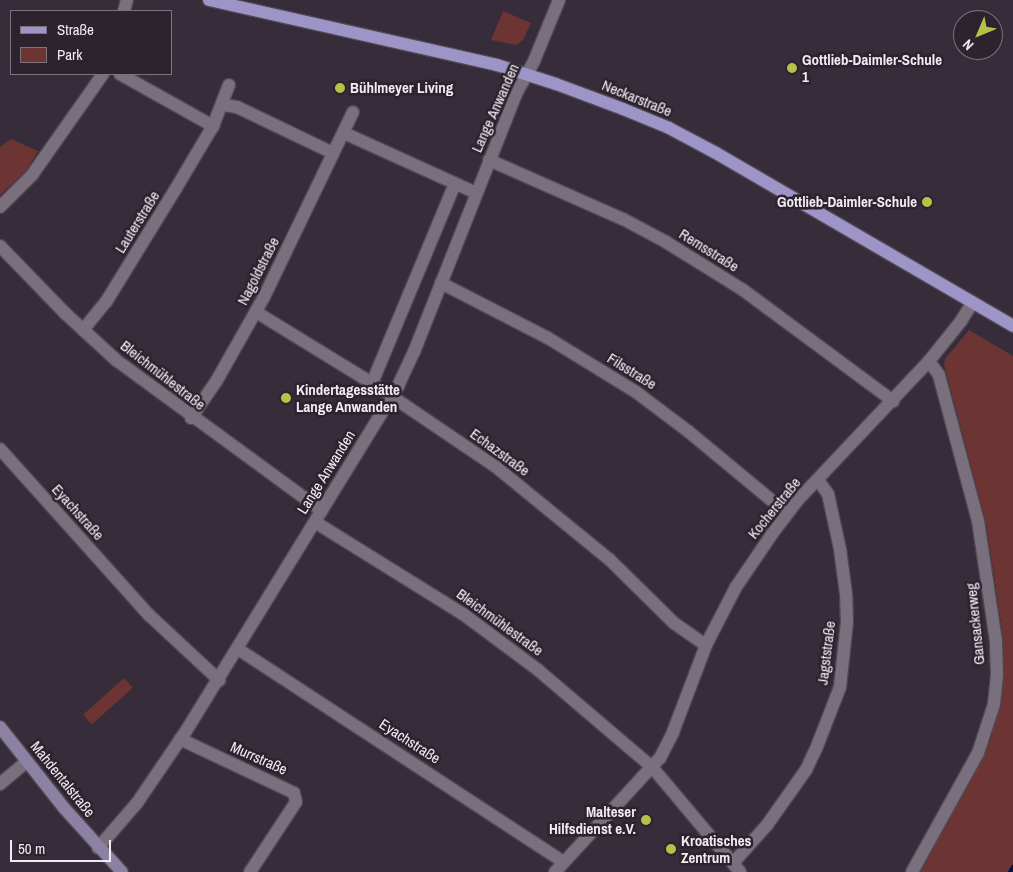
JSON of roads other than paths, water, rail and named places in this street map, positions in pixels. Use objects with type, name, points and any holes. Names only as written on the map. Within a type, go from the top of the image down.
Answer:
[{"type":"main road","name":"Neckarstraße","points":[[209,0],[497,65],[590,96],[669,128],[716,153],[1013,326]]},
{"type":"main road","name":"Mahdentalstraße","points":[[0,727],[98,848],[122,872]]},
{"type":"street","name":"Lange Anwanden","points":[[98,848],[137,803],[219,680],[391,397],[414,352],[517,92],[559,0]]},
{"type":"street","points":[[0,207],[32,175],[102,75]]},
{"type":"street","points":[[122,75],[213,126]]},
{"type":"street","name":"Lauterstraße","points":[[83,330],[106,302],[213,126],[223,105],[229,85]]},
{"type":"street","points":[[223,105],[237,107],[333,153]]},
{"type":"street","name":"Nagoldstraße","points":[[191,418],[217,380],[256,312],[344,134],[353,112]]},
{"type":"street","points":[[344,134],[476,193]]},
{"type":"street","name":"Remsstraße","points":[[489,160],[623,219],[666,242],[743,290],[892,401]]},
{"type":"street","points":[[372,383],[455,184]]},
{"type":"street","name":"Bleichmühlestraße","points":[[0,246],[83,330],[129,371],[318,516],[486,630],[538,670],[652,767],[737,868]]},
{"type":"street","name":"Filsstraße","points":[[441,283],[548,338],[636,392],[689,432],[788,513]]},
{"type":"street","name":"Kocherstraße","points":[[652,767],[666,748],[706,645],[736,587],[788,513],[929,361],[962,321],[973,302]]},
{"type":"street","name":"Echazstraße","points":[[256,312],[372,383],[496,467],[609,559],[674,623],[706,645]]},
{"type":"street","name":"Gansackerweg","points":[[912,872],[978,753],[994,704],[997,668],[994,622],[978,521],[940,375],[929,361]]},
{"type":"street","name":"Eyachstraße","points":[[0,449],[149,615],[206,671],[219,680]]},
{"type":"street","name":"Jagststraße","points":[[737,868],[806,770],[840,687],[847,621],[846,594],[840,549],[828,494],[818,480]]},
{"type":"street","name":"Eyachstraße","points":[[238,649],[563,862]]},
{"type":"street","name":"Murrstraße","points":[[180,739],[294,793],[296,802],[250,872]]},
{"type":"street","points":[[2,777],[27,761]]},
{"type":"street","points":[[555,872],[652,767]]},
{"type":"waterway","points":[[1010,872],[1013,867]]},
{"type":"place","name":"Gottlieb-Daimler-Schule 1","points":[[792,68]]},
{"type":"place","name":"Bühlmeyer Living","points":[[340,88]]},
{"type":"place","name":"Gottlieb-Daimler-Schule","points":[[927,202]]},
{"type":"place","name":"Kindertagesstätte Lange Anwanden","points":[[286,398]]},
{"type":"place","name":"Malteser Hilfsdienst e.V.","points":[[646,820]]},
{"type":"place","name":"Kroatisches Zentrum","points":[[671,849]]}]
